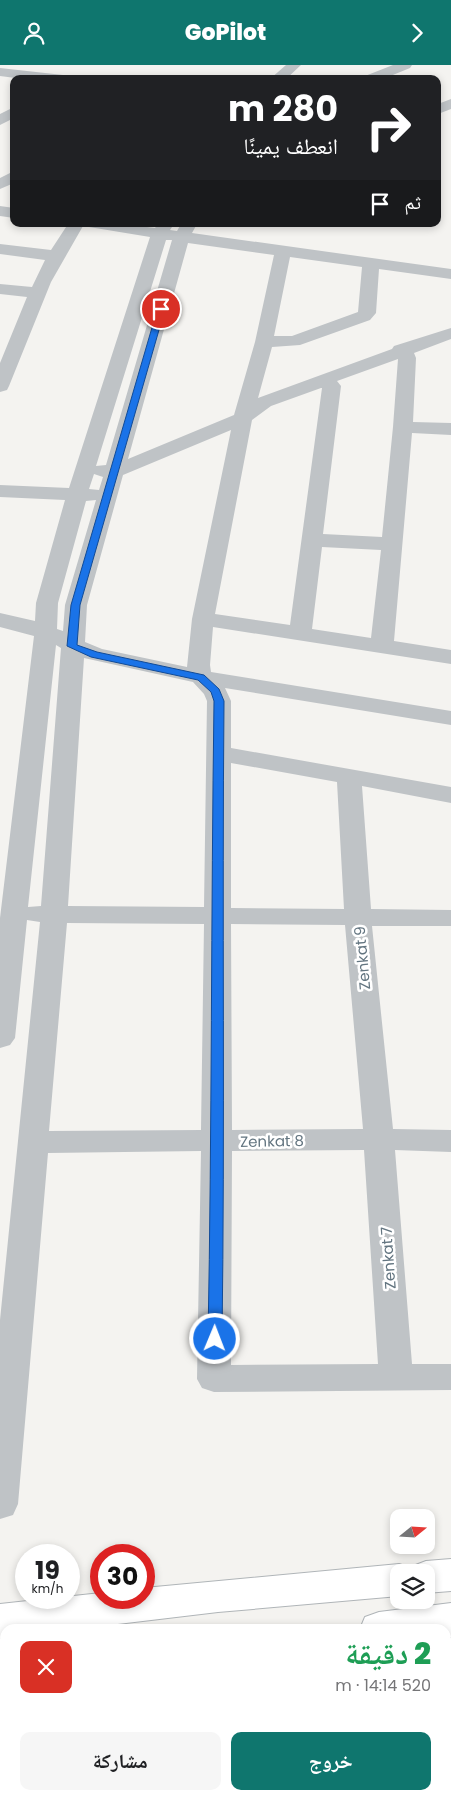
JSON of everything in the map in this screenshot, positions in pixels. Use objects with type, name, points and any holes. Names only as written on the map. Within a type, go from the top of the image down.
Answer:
[{"type":"main road","points":[[435,1576],[451,1575]]},
{"type":"main road","points":[[0,1621],[218,1597],[390,1581]]},
{"type":"main road","points":[[419,1624],[451,1620]]},
{"type":"street","points":[[274,65],[293,66]]},
{"type":"street","points":[[380,75],[405,65]]},
{"type":"street","points":[[282,75],[293,66]]},
{"type":"street","points":[[0,72],[28,75]]},
{"type":"street","points":[[2,128],[10,117]]},
{"type":"street","points":[[0,386],[38,293],[64,239],[74,227]]},
{"type":"street","points":[[140,227],[174,229],[283,250],[451,274]]},
{"type":"street","points":[[0,1038],[15,913],[10,865],[46,633],[47,603],[76,495],[174,229]]},
{"type":"street","points":[[0,1504],[54,914],[76,605],[111,484],[174,229]]},
{"type":"street","points":[[0,249],[56,256]]},
{"type":"street","points":[[283,250],[264,342],[243,418],[203,619],[198,665],[201,677],[215,691],[219,701],[216,917],[218,1141],[214,1379],[451,1377]]},
{"type":"street","points":[[264,342],[294,341],[364,316],[367,313],[371,263]]},
{"type":"street","points":[[0,289],[38,293]]},
{"type":"street","points":[[0,491],[76,495],[111,484],[243,418],[264,402],[400,350],[451,333]]},
{"type":"street","points":[[382,647],[403,427],[407,358],[405,353],[400,350]]},
{"type":"street","points":[[300,634],[332,386],[322,381]]},
{"type":"street","points":[[403,427],[451,429]]},
{"type":"street","points":[[85,471],[111,484]]},
{"type":"street","points":[[313,540],[393,543]]},
{"type":"street","points":[[203,619],[451,657]]},
{"type":"street","points":[[0,620],[22,624],[95,655],[201,677],[451,718]]},
{"type":"street","points":[[219,753],[451,795]]},
{"type":"street","name":"Zenkat 9","points":[[349,777],[358,917],[379,1139]]},
{"type":"street","points":[[15,913],[216,917],[451,918]]},
{"type":"street","name":"Zenkat 8","points":[[32,1142],[379,1139],[451,1141]]},
{"type":"street","name":"Zenkat 7","points":[[379,1139],[396,1378]]},
{"type":"route","points":[[161,309],[76,605],[72,646],[95,655],[201,677],[215,691],[219,701],[216,917],[218,1141],[215,1339]]}]
